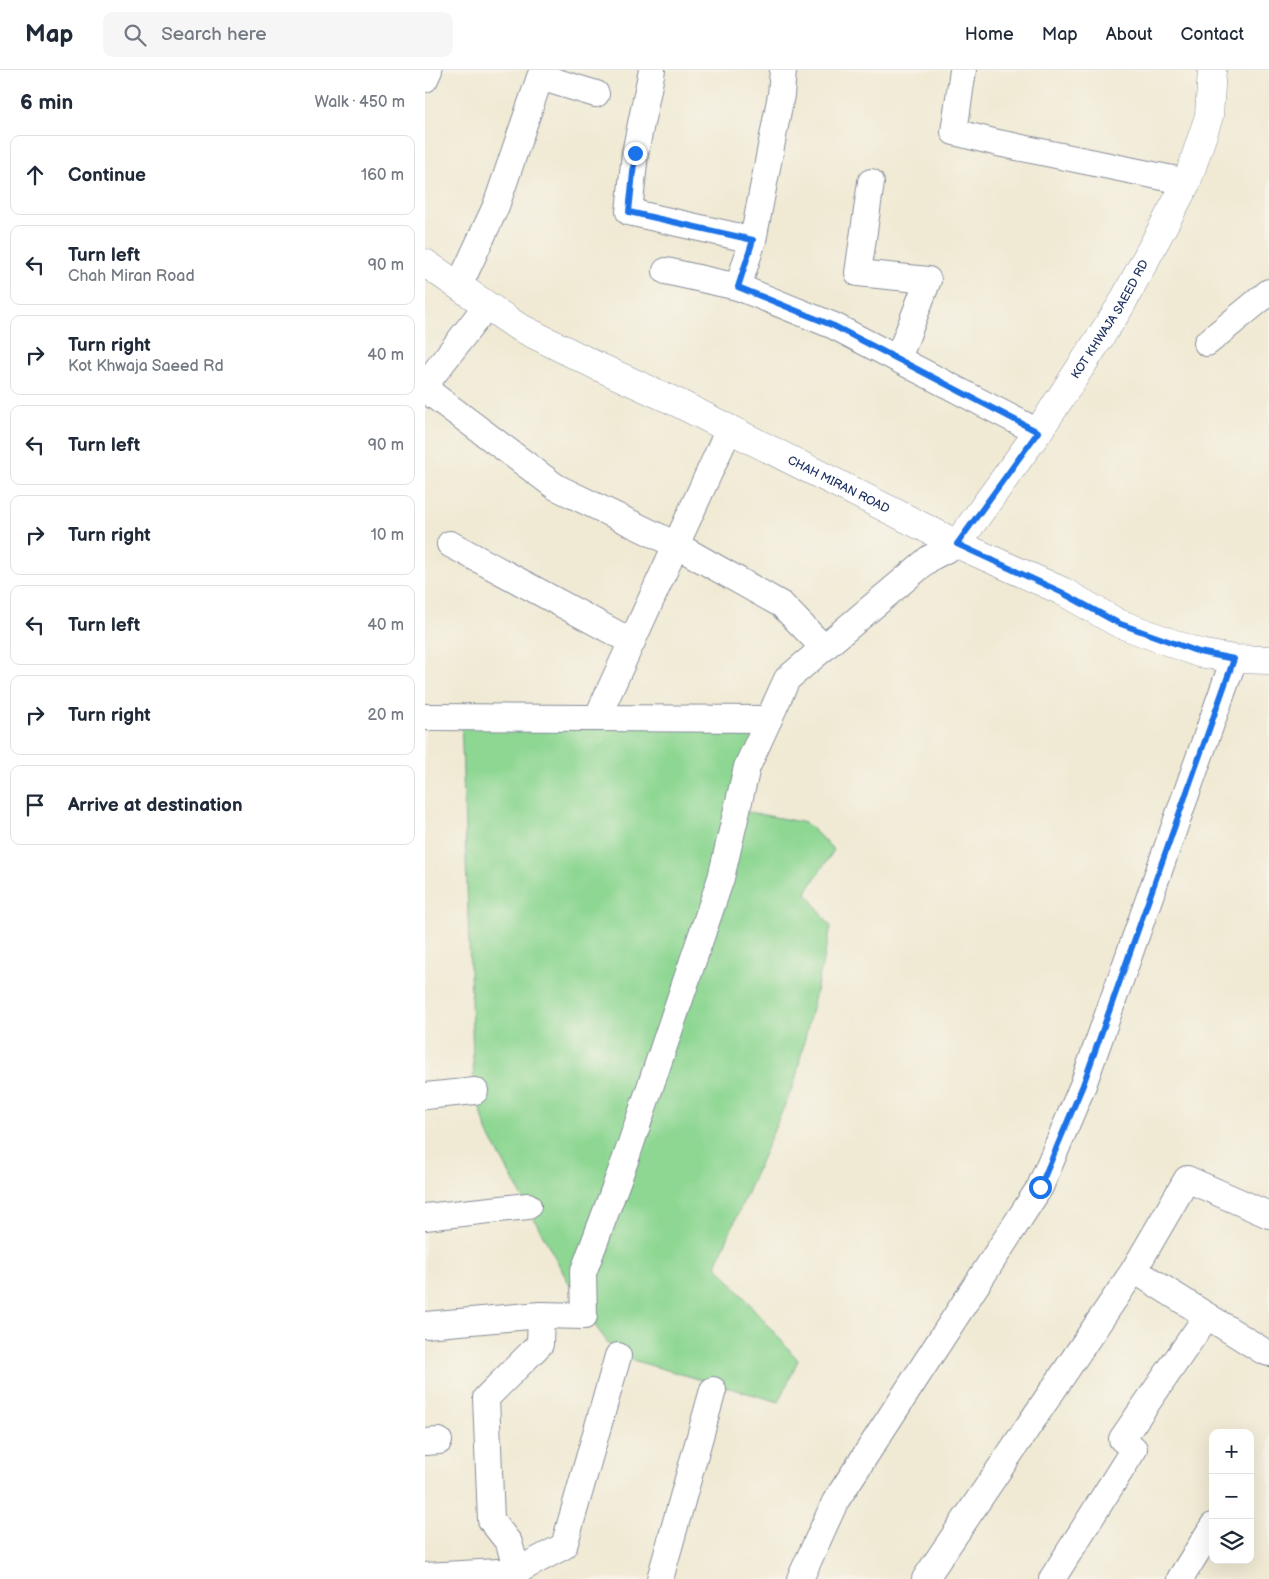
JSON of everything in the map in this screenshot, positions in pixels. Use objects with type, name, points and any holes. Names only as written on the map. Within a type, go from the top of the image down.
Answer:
[{"type":"main road","name":"KOT KHWAJA SAEED RD","points":[[957,544],[1038,432],[1119,307],[1187,182],[1209,116],[1212,70]]},
{"type":"main road","name":"CHAH MIRAN ROAD","points":[[425,263],[517,326],[729,429],[957,544],[1061,592],[1118,623],[1199,652],[1234,659],[1269,660]]},
{"type":"street","points":[[425,79],[429,70]]},
{"type":"street","points":[[652,70],[635,153],[629,212],[753,240]]},
{"type":"street","points":[[738,287],[753,240],[781,95],[783,70]]},
{"type":"street","points":[[963,70],[954,132],[998,143],[1187,182]]},
{"type":"street","points":[[459,286],[496,206],[539,77],[596,94]]},
{"type":"street","points":[[871,182],[857,273],[928,280],[898,359]]},
{"type":"street","points":[[666,271],[738,287],[834,326],[1038,432]]},
{"type":"street","points":[[1207,343],[1269,292]]},
{"type":"street","points":[[425,385],[487,305]]},
{"type":"street","points":[[425,389],[556,487],[676,545],[782,605],[824,648]]},
{"type":"street","points":[[597,718],[729,429]]},
{"type":"street","points":[[450,544],[631,642]]},
{"type":"street","points":[[425,1325],[541,1315],[584,1316],[583,1273],[626,1158],[721,878],[747,767],[787,679],[930,558],[957,544]]},
{"type":"street","points":[[800,1579],[835,1502],[1040,1187],[1083,1085],[1234,659]]},
{"type":"street","points":[[425,717],[769,719]]},
{"type":"street","points":[[425,1096],[475,1091]]},
{"type":"street","points":[[925,1579],[1134,1270],[1187,1179],[1269,1215]]},
{"type":"street","points":[[425,1217],[528,1206]]},
{"type":"street","points":[[1134,1270],[1269,1353]]},
{"type":"street","points":[[517,1571],[509,1544],[491,1520],[486,1398],[540,1344],[541,1315]]},
{"type":"street","points":[[1053,1579],[1134,1449],[1122,1439],[1207,1316]]},
{"type":"street","points":[[425,1576],[517,1571],[564,1546],[618,1356]]},
{"type":"street","points":[[660,1579],[713,1390]]},
{"type":"street","points":[[1180,1579],[1209,1532]]},
{"type":"green space","points":[[461,717],[769,719],[743,811],[806,823],[834,850],[806,892],[831,927],[795,1081],[716,1265],[798,1360],[779,1402],[618,1356],[584,1311],[486,1130],[474,1084]]},
{"type":"route","points":[[635,153],[629,212],[753,240],[738,287],[834,326],[1038,432],[957,544],[1061,592],[1118,623],[1199,652],[1234,659],[1083,1085],[1040,1187]]}]
